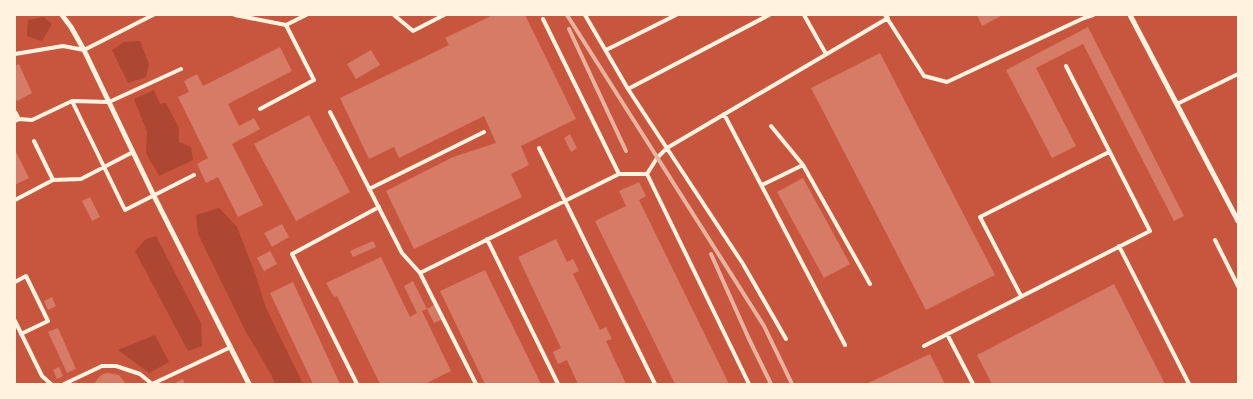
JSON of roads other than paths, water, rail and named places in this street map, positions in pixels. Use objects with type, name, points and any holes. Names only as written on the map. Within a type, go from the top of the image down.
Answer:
[{"type":"street","points":[[62,15],[84,50],[154,196],[249,384]]},
{"type":"street","points":[[1130,15],[1238,221]]},
{"type":"lane","points":[[15,54],[63,46],[84,50],[153,15]]},
{"type":"lane","points":[[235,15],[286,25],[306,15]]},
{"type":"lane","points":[[394,15],[413,31],[444,15]]},
{"type":"lane","points":[[585,15],[628,89],[743,264],[786,339]]},
{"type":"lane","points":[[606,50],[676,15]]},
{"type":"lane","points":[[628,89],[769,15]]},
{"type":"lane","points":[[804,15],[826,54]]},
{"type":"lane","points":[[647,174],[657,158],[667,148],[886,17],[924,76],[946,82],[1093,15]]},
{"type":"lane","points":[[543,19],[619,174]]},
{"type":"lane","points":[[260,109],[314,80],[286,25]]},
{"type":"lane","points":[[924,346],[1150,231],[1066,66]]},
{"type":"lane","points":[[15,112],[17,120],[32,120],[72,101],[109,102],[181,69]]},
{"type":"lane","points":[[1177,104],[1238,74]]},
{"type":"lane","points":[[72,101],[125,210],[194,176]]},
{"type":"lane","points":[[330,112],[402,253],[420,272],[476,384]]},
{"type":"lane","points":[[724,114],[845,345]]},
{"type":"lane","points":[[771,126],[803,165],[870,284]]},
{"type":"lane","points":[[369,189],[484,132]]},
{"type":"lane","points":[[34,141],[53,180]]},
{"type":"lane","points":[[539,148],[655,384]]},
{"type":"lane","points":[[15,200],[53,180],[81,178],[133,152]]},
{"type":"lane","points":[[1021,296],[980,217],[1109,152]]},
{"type":"lane","points":[[762,185],[803,165]]},
{"type":"lane","points":[[420,272],[619,174],[647,174]]},
{"type":"lane","points":[[647,174],[749,384]]},
{"type":"lane","points":[[357,384],[292,254],[378,207]]},
{"type":"lane","points":[[487,240],[558,384]]},
{"type":"lane","points":[[1215,240],[1238,286]]},
{"type":"lane","points":[[1119,246],[1189,384]]},
{"type":"lane","points":[[15,282],[26,276],[48,321],[22,334]]},
{"type":"lane","points":[[15,321],[42,376],[51,384]]},
{"type":"lane","points":[[947,334],[973,384]]},
{"type":"lane","points":[[64,384],[102,366],[116,366],[140,374],[152,384],[231,347]]},
{"type":"railway","points":[[567,15],[764,326],[792,384]]},
{"type":"railway","points":[[569,29],[626,151]]},
{"type":"railway","points":[[711,254],[771,384]]}]
